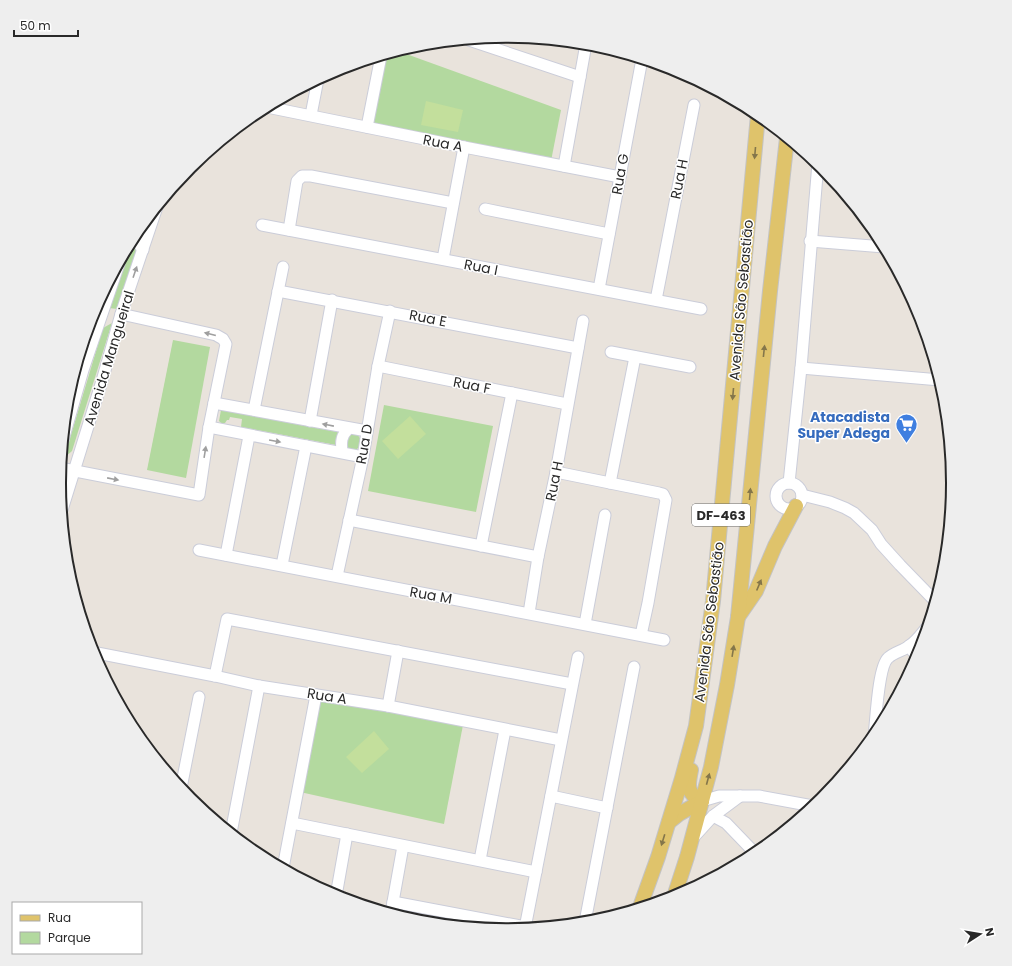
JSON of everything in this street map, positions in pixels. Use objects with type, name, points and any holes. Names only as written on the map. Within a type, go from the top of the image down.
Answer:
[{"type":"main road","name":"Avenida São Sebastião","points":[[642,901],[669,822],[696,726],[713,601],[757,122]]},
{"type":"main road","name":"Avenida São Sebastião","points":[[676,889],[711,766],[727,685],[738,617],[786,144]]},
{"type":"main road","points":[[738,617],[748,605],[756,591],[775,546],[799,501]]},
{"type":"main road","points":[[669,822],[702,800],[693,795],[690,791],[689,783],[694,753],[696,726]]},
{"type":"street","points":[[481,44],[580,77]]},
{"type":"street","points":[[564,166],[585,50]]},
{"type":"street","points":[[367,127],[380,62]]},
{"type":"street","name":"Rua G","points":[[599,289],[641,64]]},
{"type":"street","points":[[311,115],[317,85]]},
{"type":"street","name":"Rua H","points":[[656,300],[694,106]]},
{"type":"street","name":"Rua A","points":[[277,107],[464,147],[620,177]]},
{"type":"street","points":[[443,259],[464,147]]},
{"type":"street","points":[[789,482],[801,368],[810,241],[817,172]]},
{"type":"street","points":[[289,230],[297,181],[302,176],[309,175],[453,203]]},
{"type":"street","points":[[485,209],[609,234]]},
{"type":"street","name":"Avenida Mangueiral","points":[[66,496],[121,314],[152,222]]},
{"type":"street","name":"Rua I","points":[[262,225],[701,309]]},
{"type":"street","points":[[810,241],[877,246]]},
{"type":"street","points":[[137,243],[143,250]]},
{"type":"street","points":[[254,410],[283,267]]},
{"type":"street","name":"Rua E","points":[[278,291],[390,311],[578,348]]},
{"type":"street","name":"Avenida Mangueiral","points":[[73,406],[107,296]]},
{"type":"street","points":[[310,421],[332,300]]},
{"type":"street","name":"Rua D","points":[[337,576],[390,311]]},
{"type":"street","points":[[66,469],[199,494],[209,428],[226,344],[216,335],[121,314]]},
{"type":"street","name":"Rua H","points":[[529,613],[538,557],[556,472],[583,321]]},
{"type":"street","points":[[611,352],[690,368]]},
{"type":"street","points":[[610,483],[635,357]]},
{"type":"street","name":"Rua F","points":[[378,366],[567,404]]},
{"type":"street","points":[[801,368],[934,379]]},
{"type":"street","points":[[481,546],[512,393]]},
{"type":"street","points":[[214,403],[348,429],[367,431]]},
{"type":"street","points":[[209,428],[362,457]]},
{"type":"street","points":[[342,452],[341,440],[344,433],[348,429]]},
{"type":"street","points":[[226,555],[250,436]]},
{"type":"street","points":[[282,565],[306,446]]},
{"type":"street","points":[[556,472],[663,494],[666,500],[641,635]]},
{"type":"street","points":[[789,482],[793,483],[799,488],[799,501],[792,508],[782,507],[778,504],[776,499],[776,494],[780,486],[789,482]]},
{"type":"street","points":[[799,501],[830,502],[854,513],[872,530],[881,544],[931,597]]},
{"type":"street","points":[[585,624],[605,515]]},
{"type":"street","points":[[349,520],[538,557]]},
{"type":"street","name":"Rua M","points":[[199,550],[664,640]]},
{"type":"street","points":[[215,676],[227,619],[572,684]]},
{"type":"street","points":[[876,721],[879,689],[886,659],[909,646],[919,636]]},
{"type":"street","points":[[909,646],[913,651]]},
{"type":"street","points":[[388,706],[398,651]]},
{"type":"street","name":"Rua A","points":[[100,654],[259,686],[388,706],[561,740]]},
{"type":"street","points":[[526,922],[578,657]]},
{"type":"street","points":[[586,916],[634,667]]},
{"type":"street","points":[[232,827],[259,686]]},
{"type":"street","points":[[284,863],[316,695]]},
{"type":"street","points":[[182,781],[199,697]]},
{"type":"street","points":[[480,860],[505,730]]},
{"type":"street","points":[[551,796],[607,808]]},
{"type":"street","points":[[702,800],[719,796],[759,796],[806,805]]},
{"type":"street","points":[[692,838],[713,816],[740,796]]},
{"type":"street","points":[[713,816],[726,823],[751,849]]},
{"type":"street","points":[[292,823],[536,872]]},
{"type":"street","points":[[337,890],[347,834]]},
{"type":"street","points":[[403,846],[392,908],[494,923]]},
{"type":"green space","points":[[407,54],[561,110],[551,161],[375,127],[371,121],[383,61]]},
{"type":"green space","points":[[426,101],[463,110],[458,132],[421,125]]},
{"type":"green space","points":[[141,237],[117,309],[109,308],[124,265]]},
{"type":"green space","points":[[112,323],[72,451],[67,455],[68,445],[103,328]]},
{"type":"green space","points":[[173,340],[210,347],[186,478],[147,470]]},
{"type":"green space","points":[[384,405],[493,426],[476,512],[368,491]]},
{"type":"green space","points":[[221,410],[338,432],[335,442],[336,445],[241,427],[242,419],[230,417],[225,423],[221,423],[219,421]]},
{"type":"green space","points":[[410,416],[426,434],[398,459],[382,441]]},
{"type":"green space","points":[[350,434],[356,434],[361,439],[359,448],[356,450],[350,450],[345,445],[345,439]]},
{"type":"green space","points":[[326,698],[463,725],[444,824],[300,792],[318,704],[321,700]]},
{"type":"green space","points":[[374,731],[389,749],[362,773],[346,757]]},
{"type":"place","name":"Atacadista Super Adega","points":[[906,444]]}]
